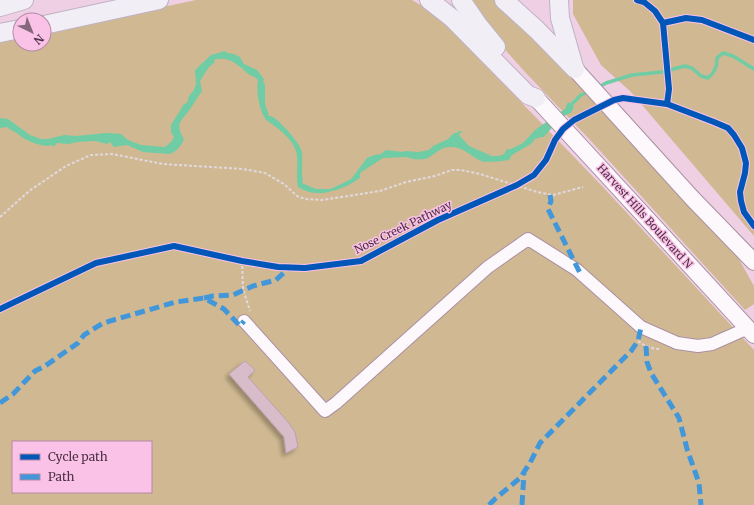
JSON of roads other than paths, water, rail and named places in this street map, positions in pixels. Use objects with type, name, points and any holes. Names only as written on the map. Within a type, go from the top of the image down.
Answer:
[{"type":"main road","points":[[0,7],[24,0]]},
{"type":"main road","points":[[52,23],[159,0]]},
{"type":"main road","points":[[429,0],[456,22],[528,95],[536,98]]},
{"type":"main road","points":[[461,0],[493,43],[531,86],[536,98]]},
{"type":"main road","points":[[504,0],[537,30],[575,69],[692,198],[754,262]]},
{"type":"main road","points":[[559,0],[562,24],[575,69]]},
{"type":"main road","points":[[0,34],[12,32]]},
{"type":"main road","name":"Harvest Hills Boulevard N","points":[[536,98],[752,329]]},
{"type":"street","points":[[244,321],[325,411],[342,398],[488,267],[528,239],[577,270],[641,327],[677,343],[698,346],[712,344],[752,329]]},
{"type":"waterway","points":[[597,88],[606,83],[632,75],[662,72],[685,66],[692,68],[701,76],[708,78],[715,69],[717,58],[723,53],[733,56],[754,69]]},
{"type":"waterway","points":[[568,108],[581,95],[590,91]]}]
